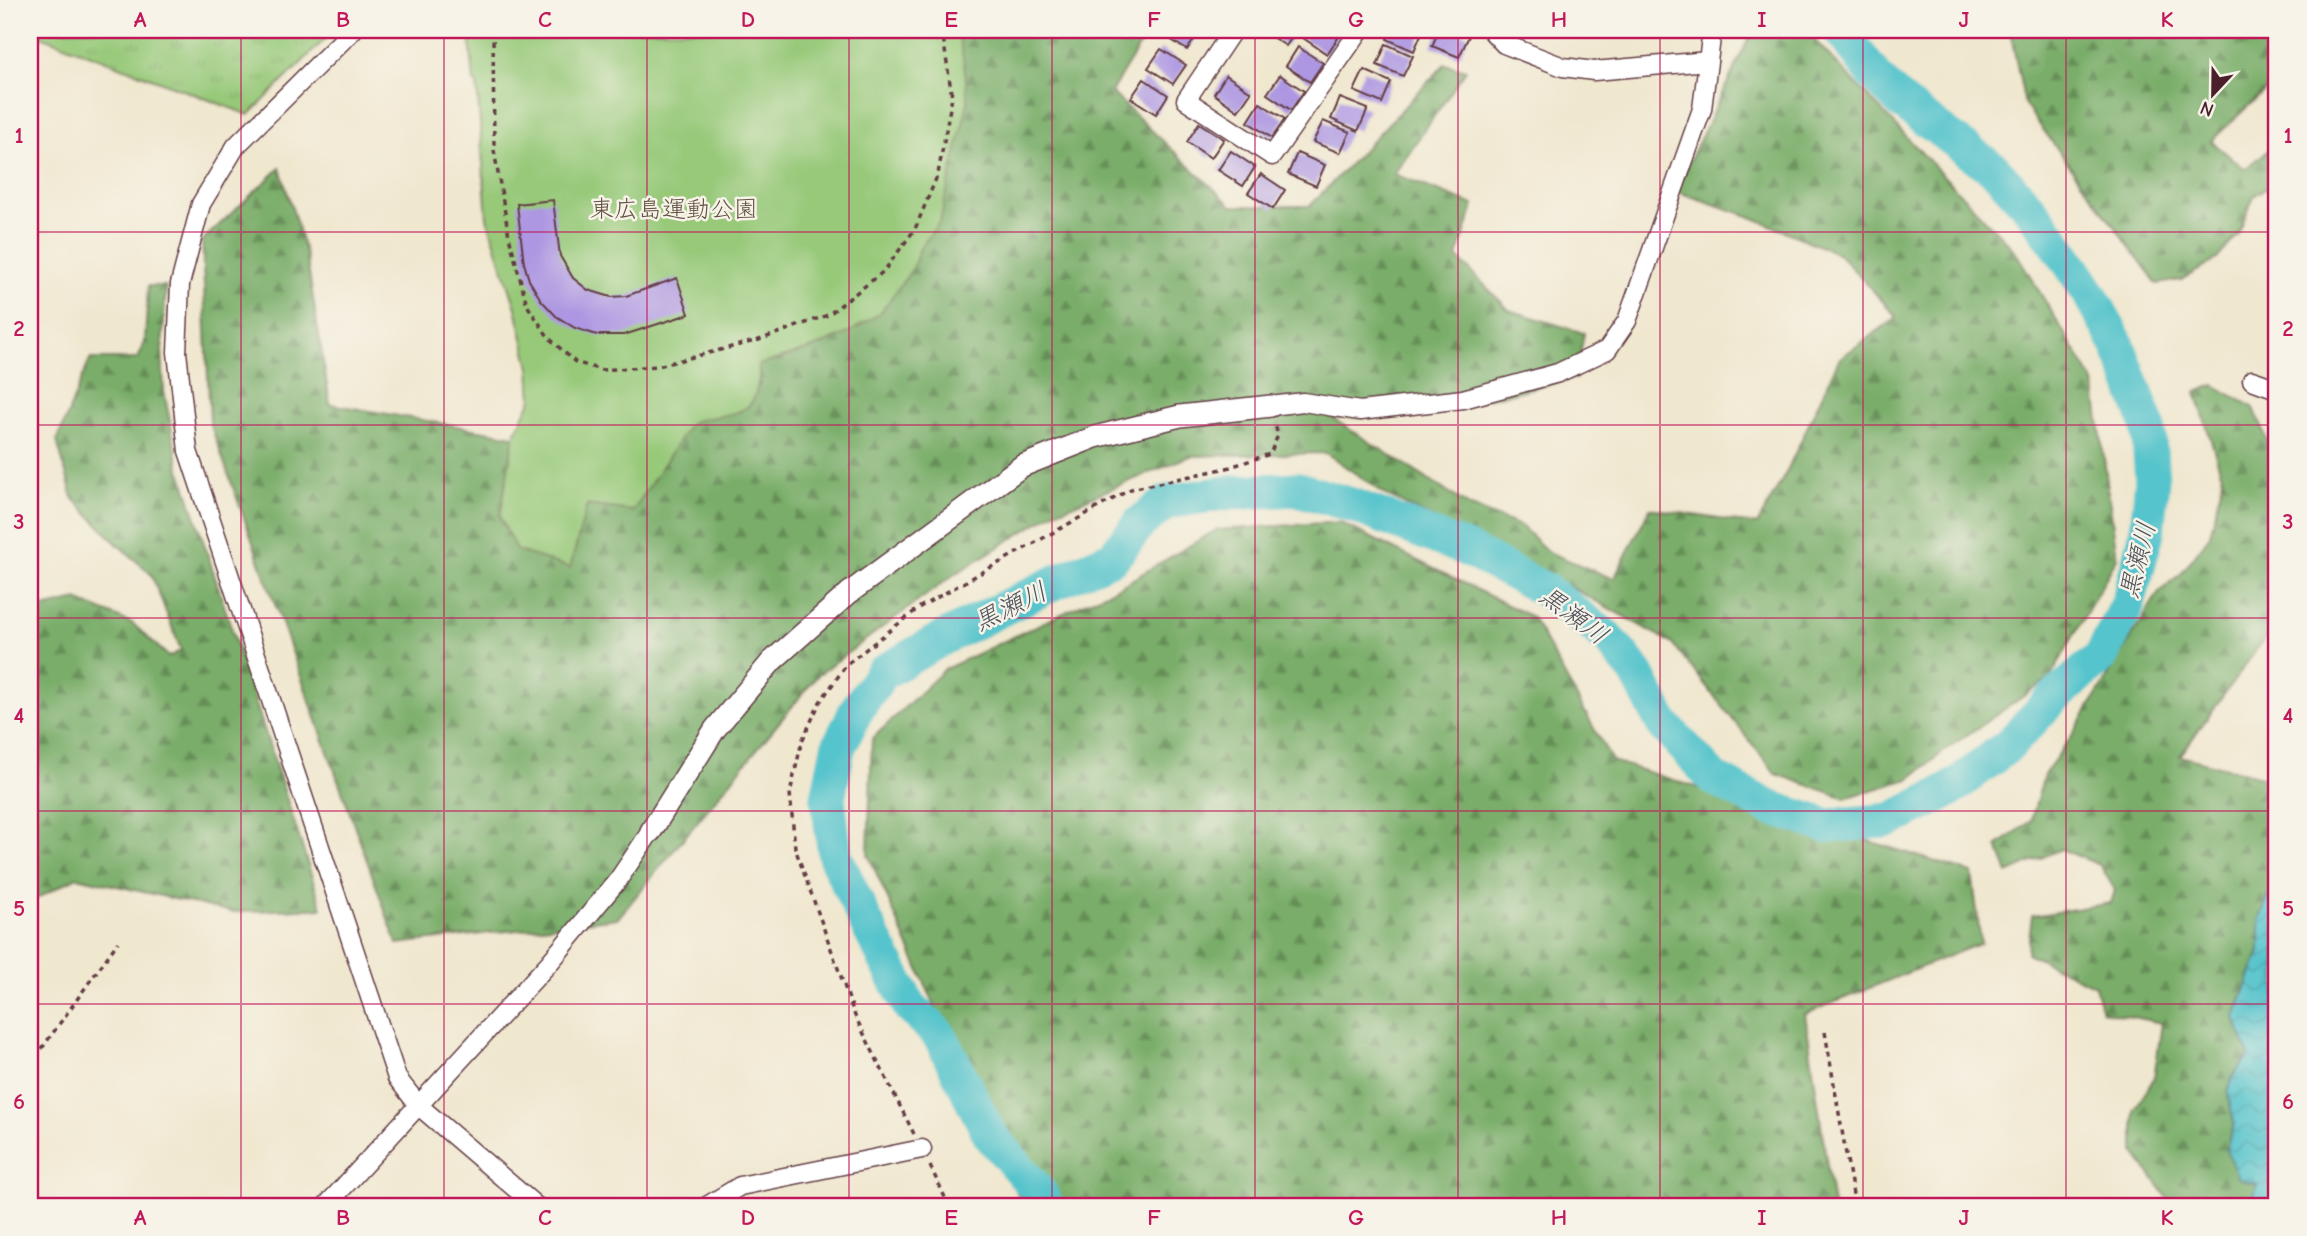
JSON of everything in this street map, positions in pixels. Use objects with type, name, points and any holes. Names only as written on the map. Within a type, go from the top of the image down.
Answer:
[{"type":"street","points":[[353,30],[236,146],[201,204],[180,284],[177,352],[188,451],[397,1078],[419,1106],[536,1206]]},
{"type":"street","points":[[1233,30],[1186,100],[1272,156],[1360,30]]},
{"type":"street","points":[[1491,30],[1504,44],[1563,67],[1594,71],[1708,61]]},
{"type":"street","points":[[326,1206],[550,962],[618,880],[715,729],[772,661],[849,593],[1022,466],[1095,437],[1180,416],[1303,401],[1360,411],[1463,399],[1558,373],[1606,350],[1627,321],[1702,109],[1712,30]]},
{"type":"street","points":[[2252,380],[2277,388]]},
{"type":"street","points":[[706,1206],[740,1186],[922,1149]]},
{"type":"path","points":[[493,30],[494,150],[509,236],[527,305],[549,338],[575,362],[601,370],[658,366],[759,340],[828,315],[884,271],[915,229],[938,174],[951,97],[942,30]]},
{"type":"path","points":[[949,1206],[855,1016],[795,848],[790,793],[802,741],[820,702],[847,664],[920,607],[1131,489],[1227,468],[1270,454],[1278,435],[1271,406]]},
{"type":"path","points":[[30,1065],[118,942]]},
{"type":"path","points":[[1825,1032],[1855,1206]]},
{"type":"green space","points":[[30,30],[334,30],[249,115]]},
{"type":"green space","name":"東広島運動公園","points":[[469,30],[957,30],[964,62],[968,102],[940,221],[919,250],[913,268],[880,313],[850,332],[816,347],[759,365],[755,396],[750,404],[742,410],[691,422],[633,511],[587,505],[570,568],[516,550],[500,517],[514,436],[532,399],[530,368],[516,308],[487,218],[477,83],[474,82]]},
{"type":"green space","points":[[957,30],[1149,30],[1111,92],[1232,206],[1310,206],[1445,64],[1466,70],[1394,174],[1474,205],[1457,257],[1509,310],[1584,333],[1576,378],[1417,415],[1332,418],[1471,507],[1521,526],[1548,552],[1614,579],[1650,508],[1757,525],[1786,473],[1839,359],[1897,317],[1839,254],[1754,218],[1675,191],[1753,30],[1805,30],[2015,251],[2094,382],[2117,558],[2050,678],[1951,746],[1909,779],[1845,798],[1776,774],[1672,643],[1547,574],[1389,497],[1326,453],[1190,456],[1055,512],[952,576],[818,675],[618,918],[397,944],[210,423],[202,241],[280,168],[306,255],[330,404],[514,436],[500,517],[587,505],[633,511],[691,421],[740,411],[760,384],[759,365],[816,347],[850,332],[913,268],[919,250],[940,221],[959,33]]},
{"type":"green space","points":[[2010,30],[2277,30],[2277,79],[2211,141],[2245,169],[2277,143],[2277,181],[2254,196],[2238,235],[2217,259],[2182,280],[2157,284],[2025,105]]},
{"type":"green space","points":[[148,286],[166,286],[162,350],[164,392],[179,466],[322,908],[232,912],[77,877],[30,902],[30,611],[77,600],[132,623],[169,657],[181,650],[151,574],[115,542],[73,498],[57,441],[90,359],[138,359],[145,341]]},
{"type":"green space","points":[[2214,385],[2254,408],[2277,464],[2277,621],[2180,756],[2277,781],[2276,877],[2260,918],[2260,951],[2235,1017],[2249,1056],[2233,1076],[2228,1094],[2234,1123],[2226,1149],[2257,1184],[2250,1206],[2169,1206],[2170,1201],[2134,1152],[2134,1111],[2154,1078],[2162,1023],[2102,1011],[2095,986],[2027,953],[2032,916],[2111,903],[2115,890],[2100,865],[2061,849],[2008,873],[1997,846],[2031,821],[2044,775],[2073,734],[2159,592],[2180,575],[2210,535],[2223,479],[2196,392]]},
{"type":"green space","points":[[1339,522],[1532,617],[1612,761],[1972,873],[1981,943],[1805,1014],[1833,1206],[1023,1206],[868,854],[872,739],[945,669],[1121,586],[1216,530]]},
{"type":"water","points":[[2276,877],[2277,1206],[2250,1206],[2257,1184],[2238,1179],[2226,1149],[2234,1123],[2228,1094],[2233,1076],[2249,1056],[2235,1017],[2260,952],[2260,918]]},
{"type":"building","points":[[1165,30],[1200,31],[1187,50],[1162,34]]},
{"type":"building","points":[[1261,30],[1297,30],[1286,46]]},
{"type":"building","points":[[1308,30],[1332,30],[1340,35],[1327,54],[1303,38]]},
{"type":"building","points":[[1391,30],[1423,30],[1414,51],[1387,39]]},
{"type":"building","points":[[1439,30],[1454,30],[1469,36],[1459,57],[1432,46]]},
{"type":"building","points":[[1386,44],[1413,56],[1403,76],[1377,65]]},
{"type":"building","points":[[1298,47],[1323,63],[1310,82],[1286,66]]},
{"type":"building","points":[[1161,49],[1186,65],[1173,84],[1148,68]]},
{"type":"building","points":[[1364,70],[1391,82],[1382,103],[1354,91]]},
{"type":"building","points":[[1226,75],[1251,92],[1238,111],[1214,94]]},
{"type":"building","points":[[1280,75],[1304,91],[1291,110],[1267,94]]},
{"type":"building","points":[[1144,79],[1168,95],[1156,114],[1131,98]]},
{"type":"building","points":[[1340,98],[1368,109],[1358,131],[1331,119]]},
{"type":"building","points":[[1260,103],[1285,119],[1272,138],[1248,122]]},
{"type":"building","points":[[1323,121],[1350,132],[1340,153],[1313,142]]},
{"type":"building","points":[[1199,123],[1224,139],[1211,158],[1187,142]]},
{"type":"building","points":[[1231,151],[1255,167],[1243,186],[1218,170]]},
{"type":"building","points":[[1297,153],[1325,165],[1316,186],[1288,174]]},
{"type":"building","points":[[1261,174],[1285,190],[1273,209],[1248,193]]},
{"type":"building","points":[[553,200],[560,256],[573,278],[588,290],[611,297],[626,296],[677,278],[689,314],[624,335],[597,335],[575,328],[556,316],[541,300],[529,280],[524,263],[517,204]]},
{"type":"waterway","name":"黒瀬川","points":[[1046,1206],[1040,1193],[990,1135],[940,1036],[910,1007],[835,856],[828,798],[838,748],[857,709],[882,673],[945,637],[1113,557],[1141,522],[1167,502],[1225,493],[1298,489],[1355,506],[1466,549],[1547,591],[1608,638],[1637,674],[1663,724],[1713,778],[1771,808],[1828,826],[1891,820],[1950,790],[2009,745],[2052,699],[2101,657],[2128,604],[2147,532],[2152,480],[2148,425],[2118,346],[2093,299],[2029,207],[1995,170],[1901,102],[1874,75],[1840,30]]}]
